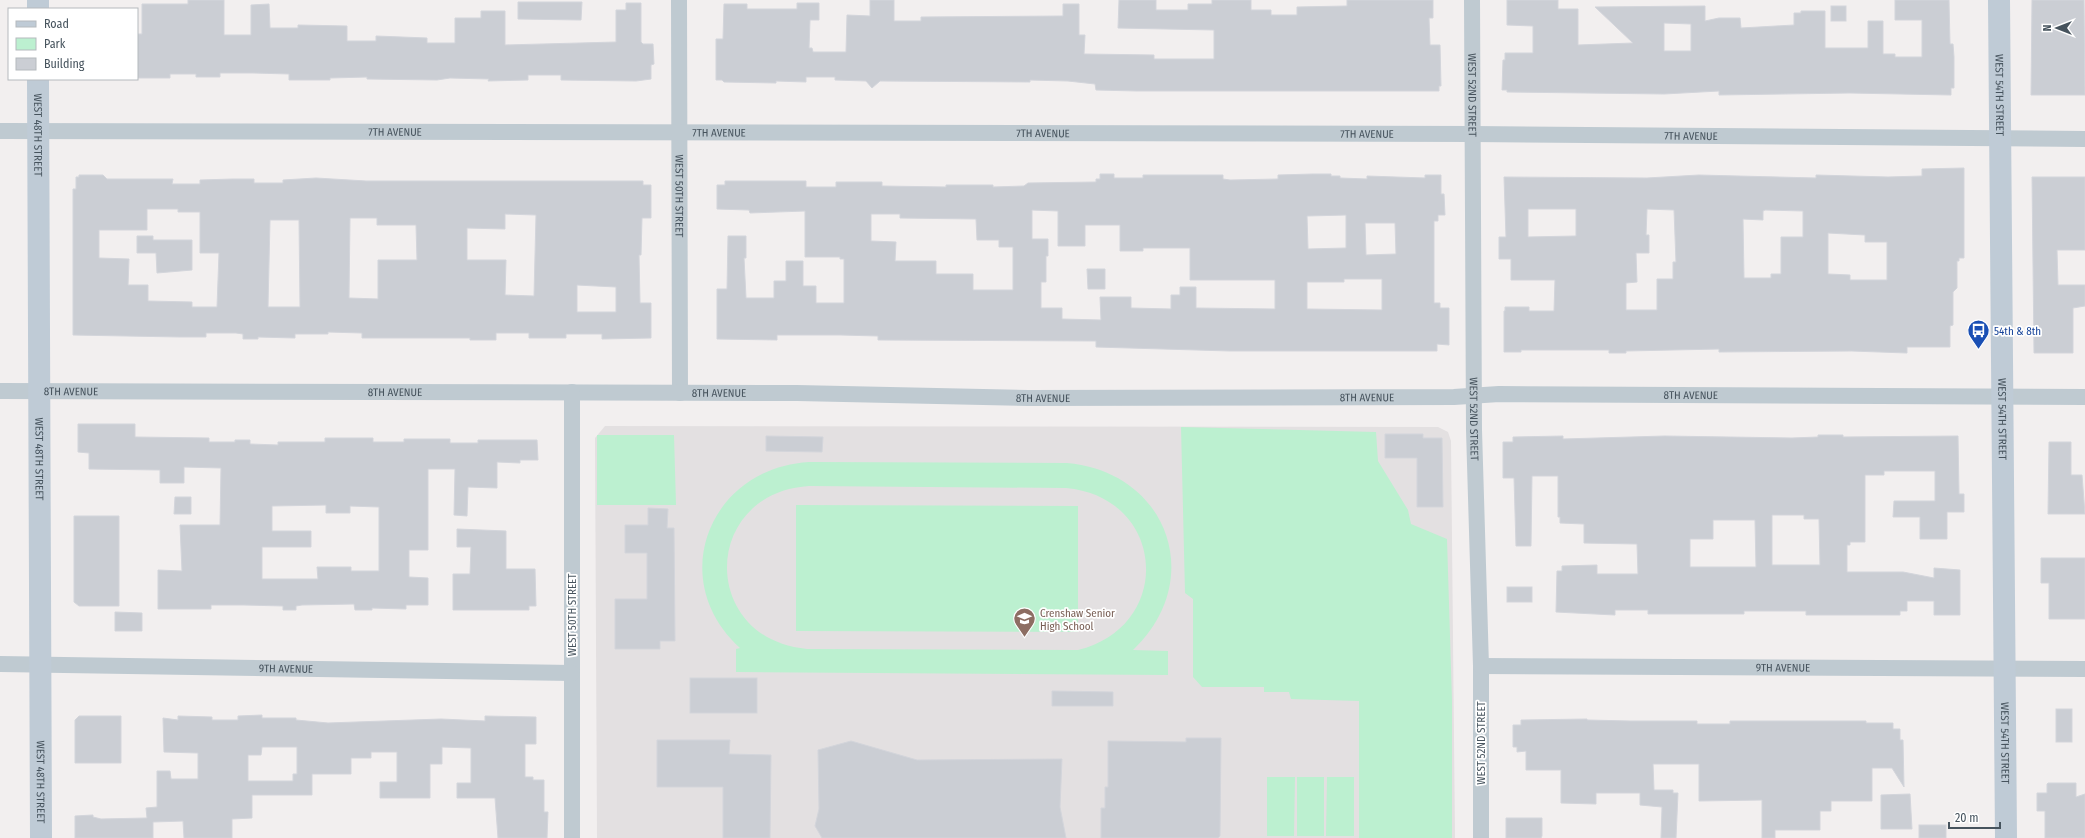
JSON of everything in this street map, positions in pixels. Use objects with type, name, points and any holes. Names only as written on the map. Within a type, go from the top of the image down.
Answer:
[{"type":"street","name":"WEST 50TH STREET","points":[[679,0],[680,393]]},
{"type":"street","name":"WEST 52ND STREET","points":[[1472,0],[1474,396],[1481,666],[1481,838]]},
{"type":"street","name":"WEST 54TH STREET","points":[[1999,0],[2001,396],[2006,838]]},
{"type":"street","name":"WEST 48TH STREET","points":[[38,80],[41,838]]},
{"type":"street","name":"7TH AVENUE","points":[[0,131],[679,134],[1473,134],[2085,139]]},
{"type":"street","name":"8TH AVENUE","points":[[0,391],[572,392],[1044,398],[1257,398],[1474,396],[1515,394],[2085,397]]},
{"type":"street","name":"WEST 50TH STREET","points":[[572,392],[572,838]]},
{"type":"street","name":"9TH AVENUE","points":[[0,664],[41,666],[572,673]]},
{"type":"street","name":"9TH AVENUE","points":[[1481,666],[2085,669]]},
{"type":"shaded area","name":"Crenshaw Senior High School","points":[[605,426],[1438,427],[1448,432],[1451,441],[1455,838],[597,838],[595,438]]},
{"type":"green space","points":[[1181,427],[1376,432],[1378,461],[1408,510],[1411,524],[1447,539],[1452,701],[1452,838],[1359,838],[1359,701],[1291,699],[1289,692],[1264,692],[1264,687],[1202,687],[1193,677],[1193,599],[1185,593]]},
{"type":"green space","points":[[597,435],[674,435],[676,505],[597,505]]},
{"type":"green space","points":[[809,462],[1067,463],[1102,471],[1130,486],[1152,508],[1166,534],[1171,562],[1168,593],[1156,622],[1133,650],[1168,651],[1168,675],[736,672],[736,649],[740,648],[717,621],[705,591],[703,561],[709,532],[723,506],[745,484],[774,469]],"holes":[[[809,486],[1066,488],[1099,497],[1124,514],[1139,537],[1146,563],[1143,591],[1131,616],[1109,637],[1078,650],[807,649],[772,639],[747,620],[732,595],[727,566],[732,538],[748,513],[773,495]]]},
{"type":"green space","points":[[796,505],[1078,506],[1078,632],[796,631]]},
{"type":"green space","points":[[1267,777],[1295,777],[1294,836],[1267,836]]},
{"type":"green space","points":[[1297,777],[1324,777],[1324,836],[1297,836]]},
{"type":"green space","points":[[1327,777],[1354,777],[1354,836],[1326,836]]},
{"type":"building","points":[[188,0],[224,0],[224,35],[251,35],[251,5],[269,4],[270,28],[298,28],[298,25],[347,26],[347,41],[376,41],[376,36],[427,38],[427,43],[455,43],[455,18],[481,18],[481,11],[505,11],[505,45],[616,42],[616,10],[626,10],[626,3],[641,3],[641,42],[643,44],[653,44],[654,64],[651,65],[651,79],[636,81],[561,80],[561,75],[528,75],[528,80],[488,81],[489,79],[367,79],[367,77],[330,78],[330,80],[289,80],[289,74],[253,73],[220,73],[220,77],[196,77],[196,74],[170,74],[170,78],[138,78],[138,34],[142,34],[142,4],[188,4]]},
{"type":"building","points":[[870,0],[894,0],[894,21],[921,21],[921,17],[1063,16],[1063,4],[1079,4],[1079,35],[1085,35],[1084,54],[1154,55],[1154,59],[1214,59],[1214,30],[1118,28],[1119,0],[1156,0],[1156,10],[1188,10],[1188,4],[1212,4],[1212,0],[1251,0],[1251,10],[1271,10],[1271,15],[1297,15],[1297,7],[1347,6],[1347,0],[1433,0],[1433,18],[1429,18],[1430,45],[1440,45],[1441,86],[1439,86],[1439,91],[1137,91],[1096,90],[1095,84],[1068,81],[1030,80],[1030,82],[880,81],[872,88],[866,81],[835,80],[835,77],[806,77],[806,82],[776,81],[776,83],[724,82],[722,80],[716,80],[716,39],[723,39],[724,4],[747,4],[747,9],[797,9],[797,3],[819,3],[819,20],[810,20],[809,48],[812,48],[813,52],[846,52],[847,15],[870,16]]},
{"type":"building","points":[[1507,0],[1558,0],[1558,9],[1578,9],[1578,45],[1633,43],[1595,7],[1705,6],[1705,21],[1719,18],[1740,18],[1741,28],[1794,25],[1794,13],[1801,13],[1801,11],[1825,11],[1825,48],[1868,48],[1868,21],[1883,21],[1883,54],[1895,54],[1895,57],[1922,57],[1922,20],[1895,20],[1895,0],[1949,0],[1950,44],[1953,44],[1954,57],[1954,88],[1951,88],[1951,95],[1850,93],[1719,95],[1719,91],[1664,94],[1507,92],[1507,90],[1502,90],[1503,60],[1505,60],[1505,53],[1533,53],[1533,26],[1507,25]],"holes":[[[1664,23],[1691,24],[1691,51],[1664,51]]]},
{"type":"building","points":[[2032,0],[2084,0],[2085,95],[2031,95]]},
{"type":"building","points":[[518,2],[582,2],[581,20],[518,19]]},
{"type":"building","points":[[1831,6],[1846,6],[1846,21],[1831,21]]},
{"type":"building","points":[[1964,168],[1964,258],[1959,258],[1959,261],[1957,261],[1957,288],[1953,292],[1953,325],[1950,326],[1950,347],[1907,347],[1907,353],[1852,351],[1719,352],[1719,349],[1626,351],[1626,353],[1609,353],[1609,350],[1521,350],[1521,352],[1504,352],[1505,307],[1529,307],[1529,311],[1554,311],[1555,280],[1511,280],[1511,259],[1499,259],[1499,237],[1506,237],[1504,177],[1647,178],[1699,175],[1816,178],[1816,175],[1888,177],[1922,176],[1922,169]],"holes":[[[1528,209],[1576,209],[1576,236],[1528,237]],[[1647,209],[1674,210],[1676,262],[1673,262],[1673,279],[1657,279],[1657,310],[1626,310],[1626,283],[1637,282],[1636,253],[1649,253],[1649,235],[1646,235]],[[1763,211],[1803,211],[1803,237],[1781,237],[1781,274],[1771,274],[1771,278],[1744,278],[1743,219],[1763,220]],[[1828,233],[1865,235],[1865,242],[1887,242],[1887,280],[1850,280],[1850,275],[1828,274]]]},
{"type":"building","points":[[1100,174],[1114,174],[1114,178],[1143,178],[1143,175],[1223,175],[1223,179],[1230,180],[1278,179],[1278,175],[1313,174],[1331,174],[1331,176],[1340,176],[1340,178],[1367,179],[1367,176],[1425,178],[1425,175],[1441,175],[1441,194],[1444,194],[1445,215],[1438,215],[1438,221],[1434,221],[1434,303],[1440,303],[1440,308],[1449,308],[1449,345],[1437,344],[1437,351],[1230,351],[1096,347],[1096,341],[878,340],[878,336],[841,335],[777,335],[777,340],[717,339],[717,289],[727,289],[728,236],[746,236],[746,258],[744,258],[746,298],[774,298],[774,281],[786,281],[786,261],[803,261],[803,286],[816,286],[816,303],[844,303],[844,259],[840,259],[840,257],[805,257],[805,211],[750,213],[749,210],[717,209],[717,185],[725,185],[725,181],[806,181],[806,187],[836,187],[836,182],[882,182],[882,186],[946,187],[946,185],[993,185],[993,187],[1024,186],[1028,183],[1096,182],[1096,179],[1100,179]],"holes":[[[1032,210],[1058,211],[1058,246],[1085,246],[1085,225],[1120,225],[1120,251],[1143,251],[1143,248],[1190,248],[1190,280],[1275,280],[1275,309],[1196,308],[1196,287],[1180,287],[1180,295],[1171,295],[1171,309],[1131,308],[1131,297],[1100,297],[1101,320],[1062,319],[1062,308],[1041,308],[1041,282],[1046,282],[1046,256],[1048,256],[1048,239],[1032,239]],[[871,214],[900,214],[900,218],[976,219],[977,240],[999,240],[999,247],[1013,247],[1013,290],[973,290],[973,274],[936,274],[936,261],[895,261],[896,242],[871,241]],[[1346,215],[1346,248],[1308,249],[1307,216]],[[1365,223],[1395,223],[1396,254],[1366,255]],[[1344,279],[1382,279],[1382,310],[1307,309],[1307,282],[1344,282]]]},
{"type":"building","points":[[79,175],[103,175],[107,179],[173,179],[172,184],[200,184],[200,180],[233,179],[254,179],[254,183],[283,183],[283,180],[316,178],[366,181],[643,181],[643,185],[651,185],[651,218],[642,218],[641,255],[639,255],[640,303],[651,303],[651,338],[602,339],[602,334],[566,334],[566,338],[529,338],[529,333],[496,333],[496,340],[470,340],[470,338],[362,338],[362,333],[328,332],[328,334],[295,334],[295,338],[258,337],[258,339],[243,339],[243,334],[236,333],[206,333],[206,337],[73,335],[73,189],[76,189],[76,177],[79,177]],"holes":[[[147,209],[178,209],[178,212],[200,212],[200,253],[219,253],[217,307],[192,307],[192,302],[148,301],[148,285],[128,285],[129,259],[99,258],[99,230],[147,230]],[[505,214],[536,215],[534,296],[505,295],[506,260],[467,260],[467,228],[505,229]],[[350,218],[377,218],[377,225],[416,225],[417,260],[378,260],[378,299],[349,298]],[[270,220],[299,220],[300,307],[268,307]],[[577,285],[616,287],[616,312],[577,312]]]},
{"type":"building","points":[[2032,177],[2085,177],[2085,250],[2057,250],[2058,285],[2085,285],[2085,306],[2073,308],[2073,353],[2034,353]]},
{"type":"building","points":[[137,236],[153,236],[153,240],[192,240],[192,270],[157,273],[156,253],[137,253]]},
{"type":"building","points":[[1087,269],[1105,269],[1105,289],[1088,289]]},
{"type":"building","points":[[78,424],[135,424],[135,437],[209,438],[209,442],[235,442],[235,440],[250,440],[250,444],[278,445],[278,442],[325,442],[325,438],[373,438],[373,442],[404,442],[404,439],[450,439],[450,443],[478,443],[478,440],[537,440],[538,460],[520,460],[520,463],[497,462],[497,488],[468,487],[467,516],[454,515],[455,469],[428,469],[428,550],[409,550],[409,577],[428,578],[428,605],[406,605],[406,609],[372,608],[372,610],[355,610],[354,604],[302,605],[296,606],[296,610],[283,610],[283,606],[244,605],[211,605],[211,609],[158,609],[158,570],[182,571],[180,525],[220,525],[221,468],[184,467],[184,483],[160,483],[160,470],[89,469],[89,453],[78,452]],"holes":[[[326,505],[326,513],[350,513],[350,506],[379,507],[379,571],[351,571],[351,567],[317,567],[318,579],[262,579],[262,547],[311,547],[311,531],[272,531],[272,506]]]},
{"type":"building","points":[[1385,434],[1423,434],[1423,438],[1442,438],[1443,507],[1417,507],[1417,458],[1385,458]]},
{"type":"building","points":[[1818,435],[1843,435],[1843,437],[1958,436],[1959,494],[1964,494],[1964,512],[1947,512],[1947,539],[1920,539],[1920,517],[1893,517],[1894,501],[1935,501],[1935,471],[1884,471],[1884,475],[1865,475],[1865,542],[1850,542],[1850,545],[1847,545],[1847,572],[1903,572],[1934,578],[1934,568],[1960,570],[1960,615],[1934,615],[1934,601],[1907,601],[1907,611],[1900,611],[1900,615],[1806,615],[1806,611],[1744,611],[1744,614],[1648,614],[1648,610],[1615,610],[1615,615],[1556,612],[1557,571],[1562,571],[1562,566],[1597,565],[1597,574],[1638,574],[1637,544],[1584,543],[1584,524],[1560,523],[1560,517],[1558,517],[1558,476],[1532,476],[1531,546],[1516,546],[1514,478],[1503,478],[1503,442],[1513,442],[1513,437],[1563,436],[1563,439],[1665,436],[1818,437]],"holes":[[[1772,515],[1804,515],[1804,519],[1819,519],[1820,565],[1772,565]],[[1713,520],[1755,520],[1756,567],[1690,567],[1690,539],[1713,539]]]},
{"type":"building","points":[[766,436],[823,437],[822,452],[766,451]]},
{"type":"building","points":[[2049,442],[2071,442],[2071,475],[2082,475],[2085,514],[2048,514]]},
{"type":"building","points":[[175,497],[191,497],[191,514],[174,514]]},
{"type":"building","points":[[648,508],[668,509],[667,528],[674,528],[675,641],[660,641],[660,649],[615,649],[615,599],[647,599],[647,553],[625,553],[625,525],[648,525]]},
{"type":"building","points":[[74,516],[119,516],[119,606],[79,606],[74,602]]},
{"type":"building","points":[[457,529],[506,531],[506,569],[535,569],[536,606],[529,606],[529,610],[453,610],[453,574],[470,574],[471,547],[457,547]]},
{"type":"building","points":[[2041,558],[2085,558],[2085,619],[2049,619],[2049,583],[2041,583]]},
{"type":"building","points":[[1507,587],[1532,587],[1532,602],[1507,602]]},
{"type":"building","points":[[115,612],[142,613],[142,631],[115,631]]},
{"type":"building","points":[[690,678],[757,678],[757,713],[690,713]]},
{"type":"building","points":[[1052,691],[1113,692],[1113,706],[1052,706]]},
{"type":"building","points":[[2056,709],[2072,709],[2072,742],[2056,742]]},
{"type":"building","points":[[262,715],[262,718],[296,718],[296,720],[328,723],[441,719],[485,721],[485,716],[536,717],[536,744],[525,744],[525,777],[533,777],[533,780],[544,780],[544,812],[548,812],[547,838],[498,838],[495,798],[457,798],[457,783],[471,783],[471,748],[442,747],[442,764],[430,764],[430,798],[380,798],[380,782],[397,782],[397,752],[371,752],[371,758],[351,758],[351,774],[312,774],[312,795],[252,795],[252,818],[232,819],[232,838],[184,838],[183,821],[153,822],[153,838],[75,838],[75,816],[93,815],[93,817],[101,819],[147,818],[146,808],[157,807],[157,771],[170,771],[171,779],[198,779],[198,753],[164,752],[163,718],[178,720],[178,716],[212,717],[212,720],[238,720],[238,716]],"holes":[[[262,747],[297,747],[297,774],[293,774],[293,781],[248,781],[248,755],[261,755]]]},
{"type":"building","points":[[79,716],[121,716],[121,763],[75,763],[75,720]]},
{"type":"building","points":[[1587,719],[1630,721],[1697,721],[1697,724],[1730,724],[1730,721],[1866,721],[1866,723],[1893,723],[1893,729],[1900,729],[1900,740],[1903,740],[1904,787],[1892,768],[1872,768],[1872,801],[1831,801],[1831,811],[1820,811],[1820,830],[1775,830],[1775,838],[1762,838],[1762,800],[1699,801],[1699,764],[1653,764],[1654,790],[1673,790],[1673,793],[1678,793],[1676,838],[1661,838],[1662,807],[1640,805],[1640,793],[1596,793],[1596,804],[1561,803],[1561,770],[1526,770],[1526,751],[1517,752],[1517,747],[1513,747],[1513,725],[1521,725],[1521,720]]},
{"type":"building","points":[[1186,738],[1221,738],[1220,836],[1218,838],[1101,838],[1101,808],[1105,808],[1105,787],[1108,787],[1108,741],[1186,742]]},
{"type":"building","points":[[657,740],[730,740],[729,754],[771,755],[770,838],[723,838],[723,787],[657,787]]},
{"type":"building","points":[[851,741],[917,760],[1062,759],[1060,807],[1066,838],[822,838],[815,826],[819,809],[818,750]]},
{"type":"building","points":[[2048,783],[2076,783],[2076,797],[2085,794],[2085,838],[2045,838],[2045,811],[2037,811],[2037,793],[2047,793]]},
{"type":"building","points":[[1910,794],[1912,829],[1881,829],[1881,795]]},
{"type":"building","points":[[1506,818],[1542,818],[1541,838],[1506,838]]},
{"type":"building","points":[[1919,825],[1946,825],[1946,838],[1919,838]]},
{"type":"place","name":"54th & 8th","points":[[1979,350]]},
{"type":"place","name":"Crenshaw Senior High School","points":[[1025,638]]}]
